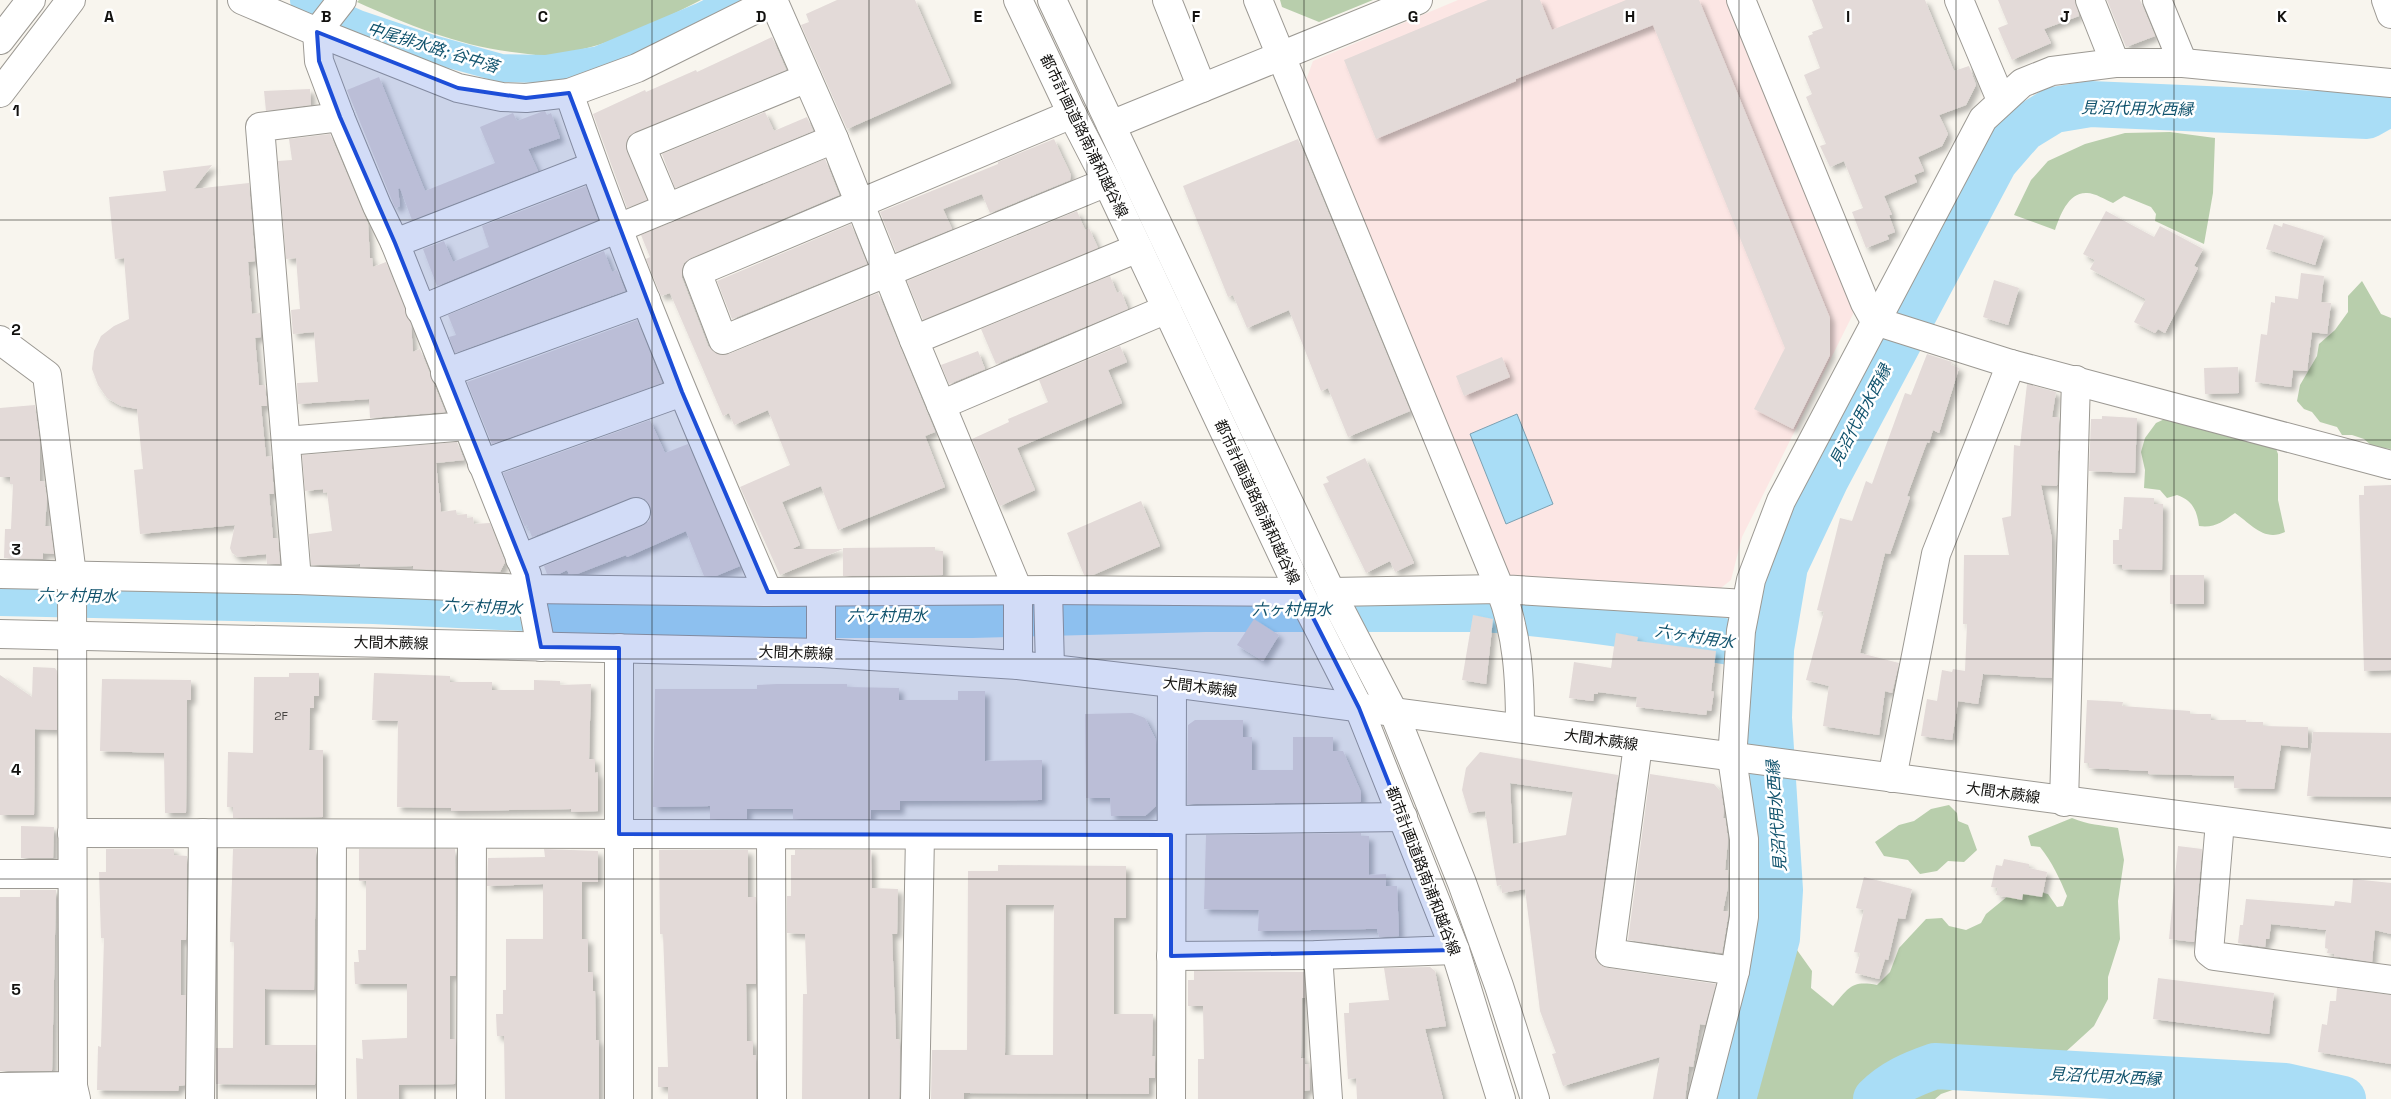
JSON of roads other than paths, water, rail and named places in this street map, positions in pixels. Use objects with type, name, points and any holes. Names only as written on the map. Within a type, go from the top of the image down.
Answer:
[{"type":"street","points":[[0,40],[31,0]]},
{"type":"street","points":[[0,93],[71,0]]},
{"type":"street","points":[[242,0],[458,88],[502,97],[526,98],[569,93],[637,68],[774,0],[834,139],[914,340],[1018,590],[1018,665]]},
{"type":"street","points":[[342,0],[317,32],[319,62],[377,206],[395,243],[520,559],[529,588],[541,647]]},
{"type":"street","name":"都市計画道路南浦和越谷線","points":[[1018,0],[1072,114],[1107,182],[1300,592],[1359,708],[1455,950],[1501,1099]]},
{"type":"street","name":"都市計画道路南浦和越谷線","points":[[1052,0],[1331,592],[1394,712],[1462,883],[1499,986],[1535,1099]]},
{"type":"street","points":[[1167,0],[1202,88]]},
{"type":"street","points":[[1258,0],[1505,603],[1517,650],[1520,684],[1520,728]]},
{"type":"street","points":[[1111,125],[1418,0]]},
{"type":"street","points":[[1741,0],[1865,303],[1879,323],[2010,364],[2391,465]]},
{"type":"street","points":[[1959,0],[2001,100]]},
{"type":"street","points":[[2090,0],[2115,63]]},
{"type":"street","points":[[2157,0],[2183,63]]},
{"type":"street","points":[[2386,0],[2391,14]]},
{"type":"street","points":[[1702,1099],[1735,971],[1744,917],[1743,760],[1739,658],[1745,604],[1764,542],[1781,501],[1879,323],[1983,119],[2001,100],[2022,83],[2052,71],[2115,63],[2183,63],[2383,82]]},
{"type":"street","points":[[667,208],[641,146],[807,78]]},
{"type":"street","points":[[569,93],[594,166],[682,392],[768,592]]},
{"type":"street","points":[[1072,114],[697,272],[723,340],[888,274],[1107,182]]},
{"type":"street","points":[[297,580],[260,127],[340,117]]},
{"type":"street","points":[[420,310],[834,139]]},
{"type":"street","points":[[395,243],[594,166]]},
{"type":"street","points":[[914,340],[1138,248]]},
{"type":"street","points":[[445,373],[646,300]]},
{"type":"street","points":[[941,405],[1167,309]]},
{"type":"street","points":[[0,340],[47,375],[72,576],[71,874],[74,1092],[0,1087]]},
{"type":"street","points":[[1892,778],[1936,554],[2010,364]]},
{"type":"street","points":[[2064,802],[2076,380]]},
{"type":"street","points":[[482,464],[682,392]]},
{"type":"street","points":[[286,441],[467,426]]},
{"type":"street","points":[[520,559],[636,512]]},
{"type":"street","points":[[0,574],[297,580],[529,588],[768,592],[1048,590],[1300,592]]},
{"type":"street","points":[[1048,590],[1050,668]]},
{"type":"street","points":[[821,592],[821,654]]},
{"type":"street","points":[[1331,592],[1505,603],[1745,604]]},
{"type":"street","name":"大間木蕨線","points":[[0,634],[72,634],[821,654],[1018,665],[1520,728],[1743,760],[2391,844]]},
{"type":"street","points":[[619,648],[619,1099]]},
{"type":"street","points":[[1171,1099],[1172,683]]},
{"type":"street","points":[[1638,745],[1610,954],[1735,971]]},
{"type":"street","points":[[72,833],[920,835],[1171,828],[1403,817]]},
{"type":"street","points":[[2220,822],[2209,952],[2214,956],[2391,980]]},
{"type":"street","points":[[200,1099],[204,833]]},
{"type":"street","points":[[331,1099],[332,834]]},
{"type":"street","points":[[472,834],[472,1099]]},
{"type":"street","points":[[771,835],[772,1099]]},
{"type":"street","points":[[914,1099],[920,835]]},
{"type":"street","points":[[0,874],[71,874]]},
{"type":"street","points":[[1171,956],[1318,955],[1455,950]]},
{"type":"street","points":[[1318,955],[1328,1099]]},
{"type":"water","points":[[1517,414],[1553,504],[1506,524],[1470,434]]},
{"type":"waterway","name":"中尾排水路; 谷中落","points":[[304,0],[358,24],[432,49],[501,68],[546,69],[599,60],[703,16],[734,0]]},
{"type":"waterway","name":"見沼代用水西縁","points":[[1733,1099],[1777,938],[1780,890],[1769,718],[1771,649],[1785,566],[1826,479],[1995,161],[2023,129],[2054,110],[2090,104],[2367,116],[2391,102]]},
{"type":"waterway","name":"六ヶ村用水","points":[[0,593],[374,601],[672,615],[972,615],[1205,609],[1482,609],[1591,620],[1771,649]]},
{"type":"waterway","name":"見沼代用水西縁","points":[[1876,1099],[1903,1079],[1935,1066],[2285,1086],[2343,1099]]}]
